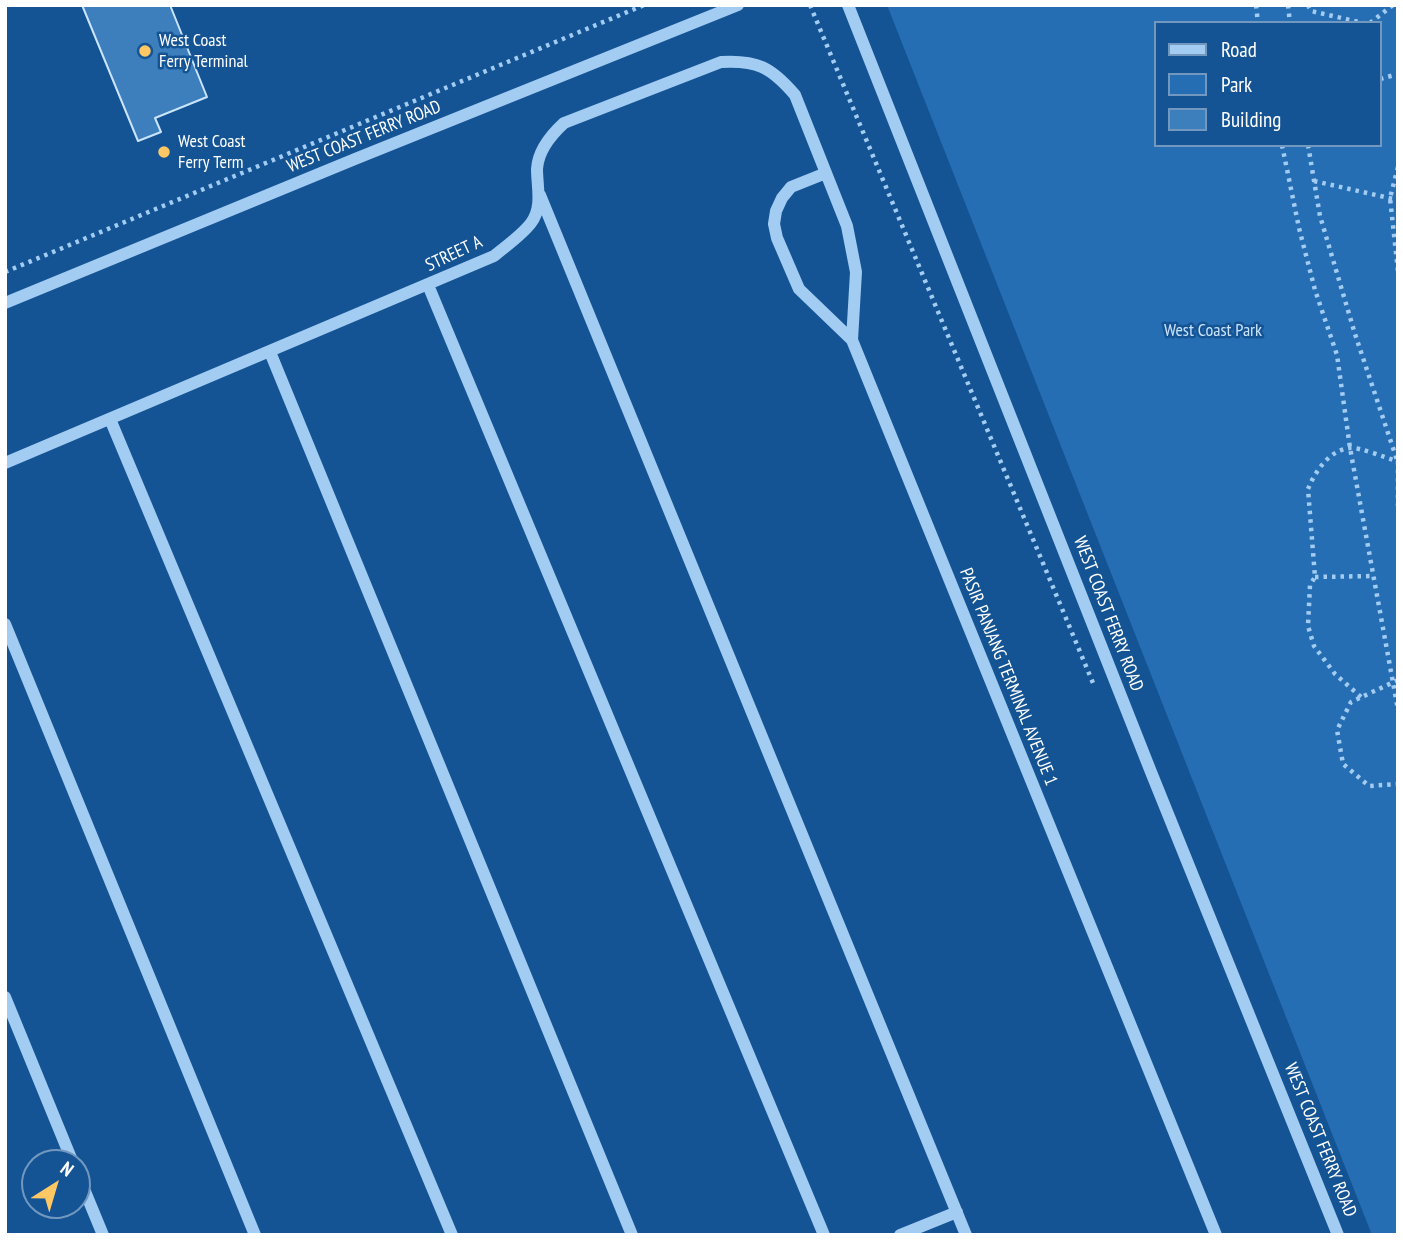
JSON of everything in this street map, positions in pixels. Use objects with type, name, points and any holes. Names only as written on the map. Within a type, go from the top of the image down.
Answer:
[{"type":"street","name":"WEST COAST FERRY ROAD","points":[[5,303],[738,5]]},
{"type":"street","name":"WEST COAST FERRY ROAD","points":[[848,5],[1338,1235]]},
{"type":"street","name":"STREET A","points":[[5,463],[494,256],[532,221],[540,195],[537,167],[543,149],[564,122],[721,62],[744,61],[764,67],[781,79],[794,94],[847,226],[856,272],[852,340]]},
{"type":"street","name":"PASIR PANJANG TERMINAL AVENUE 1","points":[[826,173],[791,187],[782,198],[774,224],[777,238],[799,289],[852,340],[1216,1235]]},
{"type":"street","points":[[540,195],[966,1235]]},
{"type":"street","points":[[428,285],[824,1235]]},
{"type":"street","points":[[270,352],[632,1235]]},
{"type":"street","points":[[110,419],[452,1235]]},
{"type":"street","points":[[5,624],[255,1235]]},
{"type":"street","points":[[5,997],[67,1149]]},
{"type":"street","points":[[91,1206],[103,1235]]},
{"type":"street","points":[[900,1235],[957,1212]]},
{"type":"path","points":[[5,272],[644,5]]},
{"type":"path","points":[[810,5],[1095,688]]},
{"type":"path","points":[[1373,21],[1393,5]]},
{"type":"path","points":[[1310,7],[1356,21]]},
{"type":"path","points":[[1282,147],[1298,228],[1337,355],[1350,448],[1396,681],[1398,710]]},
{"type":"path","points":[[1308,147],[1320,216],[1355,334],[1398,461],[1398,506]]},
{"type":"path","points":[[1398,167],[1390,198],[1398,271]]},
{"type":"path","points":[[1314,181],[1398,200]]},
{"type":"path","points":[[1361,697],[1335,674],[1314,646],[1308,625],[1310,585],[1315,578],[1308,489],[1314,475],[1332,455],[1350,448],[1398,461]]},
{"type":"path","points":[[1315,578],[1374,576]]},
{"type":"path","points":[[1396,681],[1351,702],[1337,730],[1343,764],[1369,786],[1398,784]]},
{"type":"green space","name":"West Coast Park","points":[[887,5],[1398,5],[1398,1235],[1372,1235]]},
{"type":"building","name":"West Coast Ferry Terminal","points":[[82,5],[170,5],[207,97],[155,118],[161,132],[138,141]]},
{"type":"place","name":"West Coast Ferry Terminal","points":[[145,51]]},
{"type":"place","name":"West Coast Ferry Term","points":[[164,152]]}]
